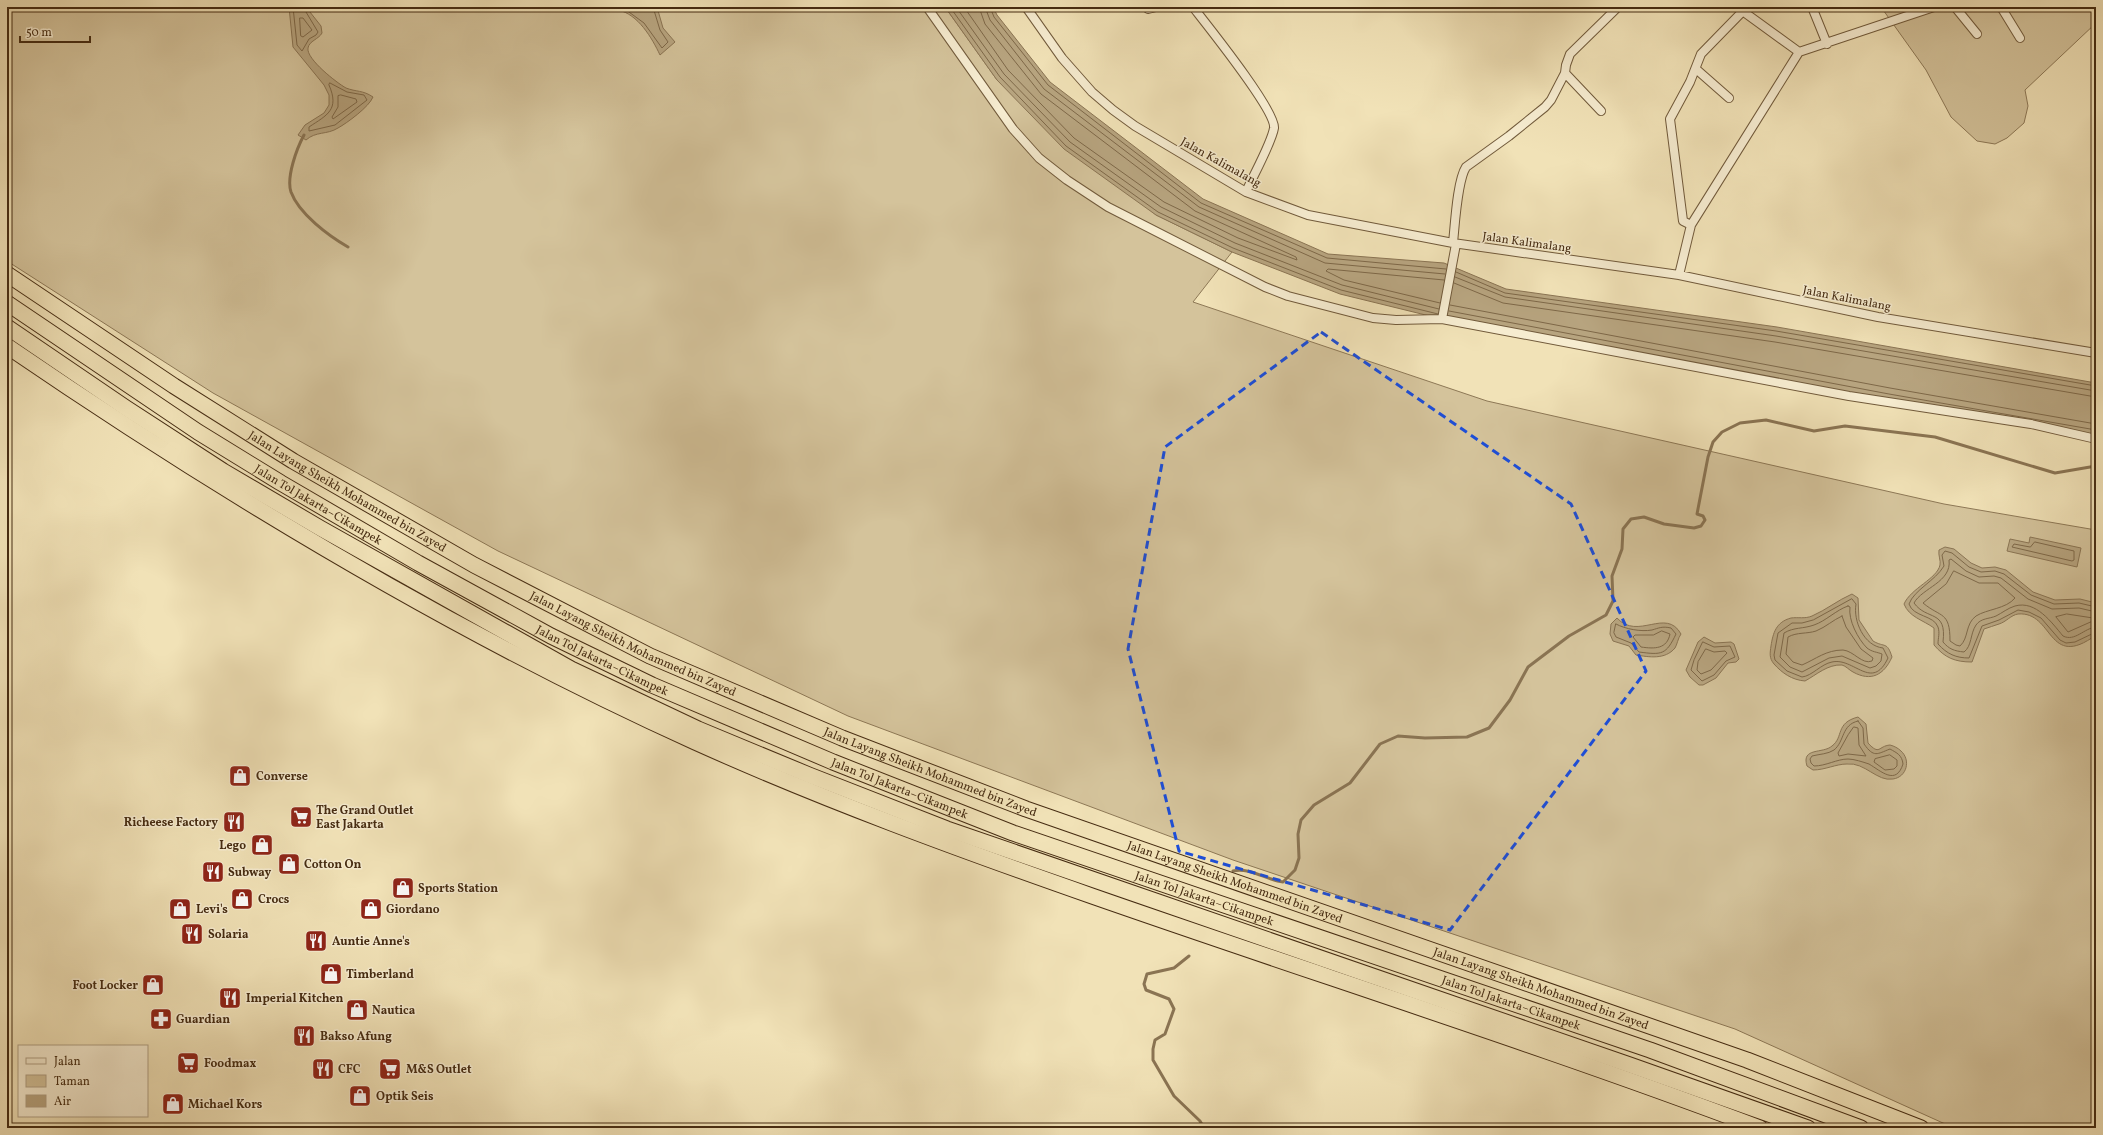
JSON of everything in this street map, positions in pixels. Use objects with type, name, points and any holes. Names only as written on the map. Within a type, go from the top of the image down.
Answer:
[{"type":"highway","name":"Jalan Layang Sheikh Mohammed bin Zayed","points":[[7,274],[174,386],[293,461],[474,565],[650,656],[842,738],[1026,809],[1747,1060],[1921,1128]]},
{"type":"highway","name":"Jalan Tol Jakarta–Cikampek","points":[[7,303],[198,432],[282,483],[418,563],[551,636],[652,685],[833,762],[1006,830],[1650,1050],[1861,1128]]},
{"type":"highway","name":"Jalan Tol Jakarta–Cikampek","points":[[7,327],[132,413],[223,471],[320,528],[571,669],[698,729],[946,829],[1808,1128]]},
{"type":"highway","points":[[7,346],[100,410],[297,532],[412,598],[545,671],[696,743],[851,807],[1007,866],[1560,1056],[1760,1128]]},
{"type":"street","points":[[927,7],[1013,129],[1039,158],[1067,180],[1108,207],[1265,287],[1283,294],[1373,318],[1396,320],[1443,315],[1849,396],[2031,424],[2096,439]]},
{"type":"street","name":"Jalan Kalimalang","points":[[1026,7],[1062,58],[1092,92],[1113,110],[1135,126],[1246,192],[1308,215],[1455,244],[1679,275],[1878,317],[2096,353]]},
{"type":"street","points":[[1146,7],[1148,9],[1156,7]]},
{"type":"street","points":[[1193,7],[1260,98],[1273,123],[1272,134],[1246,192]]},
{"type":"street","points":[[1443,315],[1455,253],[1463,171],[1471,162],[1510,136],[1551,100],[1565,73],[1570,54],[1618,7]]},
{"type":"street","points":[[1812,7],[1827,44]]},
{"type":"street","points":[[1679,275],[1691,225],[1799,52],[1827,44],[1934,7]]},
{"type":"street","points":[[1955,7],[1977,34]]},
{"type":"street","points":[[2001,7],[2020,38]]},
{"type":"street","points":[[1691,225],[1683,221],[1670,119],[1696,69],[1701,54],[1740,9],[1799,52]]},
{"type":"street","points":[[1696,69],[1729,98]]},
{"type":"street","points":[[1565,73],[1601,111]]},
{"type":"highlighted area","points":[[1321,332],[1571,504],[1646,671],[1450,930],[1179,851],[1128,649],[1165,447]]},
{"type":"green space","points":[[7,7],[945,7],[997,80],[1156,215],[1232,252],[1193,302],[1487,401],[1944,504],[2096,530],[2096,1128],[1954,1128],[1735,1029],[1233,860],[848,716],[498,551],[213,393],[7,261]]},
{"type":"green space","points":[[1881,7],[2096,7],[2096,23],[2025,90],[2028,106],[2024,123],[2007,138],[1995,144],[1977,141],[1951,117],[1926,70]]},
{"type":"water","points":[[289,7],[306,7],[321,26],[322,33],[310,44],[308,48],[309,53],[317,64],[329,76],[346,88],[366,93],[373,97],[363,110],[342,126],[330,132],[314,135],[306,140],[298,135],[305,125],[324,113],[329,105],[329,95],[324,85],[293,47]]},
{"type":"water","points":[[599,7],[657,7],[663,28],[675,42],[660,55],[644,28],[632,16],[618,10]]},
{"type":"water","points":[[945,7],[993,7],[997,15],[1050,82],[1203,199],[1328,254],[1444,263],[1506,289],[1777,327],[2096,383],[2096,439],[1442,319],[1340,294],[1232,252],[1156,215],[1064,149],[997,80]]},
{"type":"water","points":[[2030,537],[2081,548],[2077,567],[2007,551],[2010,539],[2029,543]]},
{"type":"water","points":[[1945,547],[1954,549],[1971,563],[1982,568],[1995,567],[2006,570],[2033,592],[2055,600],[2080,599],[2096,603],[2096,635],[2080,644],[2068,646],[2059,643],[2038,621],[2030,616],[2018,614],[2002,623],[1984,629],[1972,662],[1955,660],[1946,656],[1934,645],[1934,628],[1909,612],[1904,604],[1912,593],[1938,570],[1940,565],[1939,550]]},
{"type":"water","points":[[1852,594],[1858,598],[1859,620],[1873,641],[1887,647],[1892,657],[1881,672],[1876,675],[1866,676],[1853,672],[1842,665],[1837,665],[1822,670],[1805,681],[1788,676],[1774,664],[1771,660],[1770,651],[1774,632],[1782,622],[1791,618],[1812,616]]},
{"type":"water","points":[[1617,618],[1625,624],[1634,626],[1668,623],[1675,627],[1681,634],[1675,648],[1667,654],[1657,657],[1636,655],[1629,646],[1613,641],[1610,634],[1611,624]]},
{"type":"water","points":[[1704,637],[1715,643],[1731,642],[1734,644],[1739,659],[1736,662],[1728,663],[1716,678],[1703,685],[1699,685],[1690,677],[1686,670],[1698,642]]},
{"type":"water","points":[[1858,717],[1866,724],[1868,743],[1872,747],[1877,750],[1890,745],[1899,749],[1904,755],[1907,763],[1906,768],[1902,775],[1898,778],[1882,778],[1860,766],[1853,764],[1843,764],[1813,770],[1807,766],[1806,760],[1810,753],[1832,746],[1838,739],[1843,726]]},
{"type":"waterway","points":[[304,135],[295,155],[291,171],[291,192],[295,200],[315,224],[348,247]]},
{"type":"waterway","points":[[1233,871],[1239,870],[1252,872],[1283,882],[1295,870],[1299,858],[1298,834],[1301,820],[1314,805],[1350,783],[1380,744],[1398,736],[1425,738],[1467,737],[1489,728],[1510,700],[1528,667],[1569,636],[1606,615],[1613,601],[1612,576],[1622,549],[1623,529],[1631,519],[1644,517],[1664,524],[1694,528],[1701,526],[1705,520],[1703,516],[1697,514],[1708,457],[1713,442],[1722,432],[1740,423],[1766,420],[1814,431],[1845,426],[1935,437],[2055,473],[2096,466]]},
{"type":"waterway","points":[[1189,956],[1174,968],[1147,974],[1144,984],[1146,990],[1169,999],[1174,1009],[1165,1034],[1155,1040],[1153,1060],[1174,1096],[1200,1121],[1204,1128]]},
{"type":"place","name":"Converse","points":[[240,776]]},
{"type":"place","name":"The Grand Outlet East Jakarta","points":[[301,817]]},
{"type":"place","name":"Richeese Factory","points":[[234,822]]},
{"type":"place","name":"Lego","points":[[262,845]]},
{"type":"place","name":"Cotton On","points":[[289,864]]},
{"type":"place","name":"Subway","points":[[213,872]]},
{"type":"place","name":"Sports Station","points":[[403,888]]},
{"type":"place","name":"Crocs","points":[[242,899]]},
{"type":"place","name":"Levi's","points":[[180,909]]},
{"type":"place","name":"Giordano","points":[[371,909]]},
{"type":"place","name":"Solaria","points":[[192,934]]},
{"type":"place","name":"Auntie Anne's","points":[[316,941]]},
{"type":"place","name":"Timberland","points":[[331,974]]},
{"type":"place","name":"Foot Locker","points":[[153,985]]},
{"type":"place","name":"Imperial Kitchen","points":[[230,998]]},
{"type":"place","name":"Nautica","points":[[357,1010]]},
{"type":"place","name":"Guardian","points":[[161,1019]]},
{"type":"place","name":"Bakso Afung","points":[[304,1036]]},
{"type":"place","name":"Foodmax","points":[[188,1063]]},
{"type":"place","name":"CFC","points":[[323,1069]]},
{"type":"place","name":"M&S Outlet","points":[[390,1069]]},
{"type":"place","name":"Optik Seis","points":[[360,1096]]},
{"type":"place","name":"Michael Kors","points":[[173,1104]]}]
